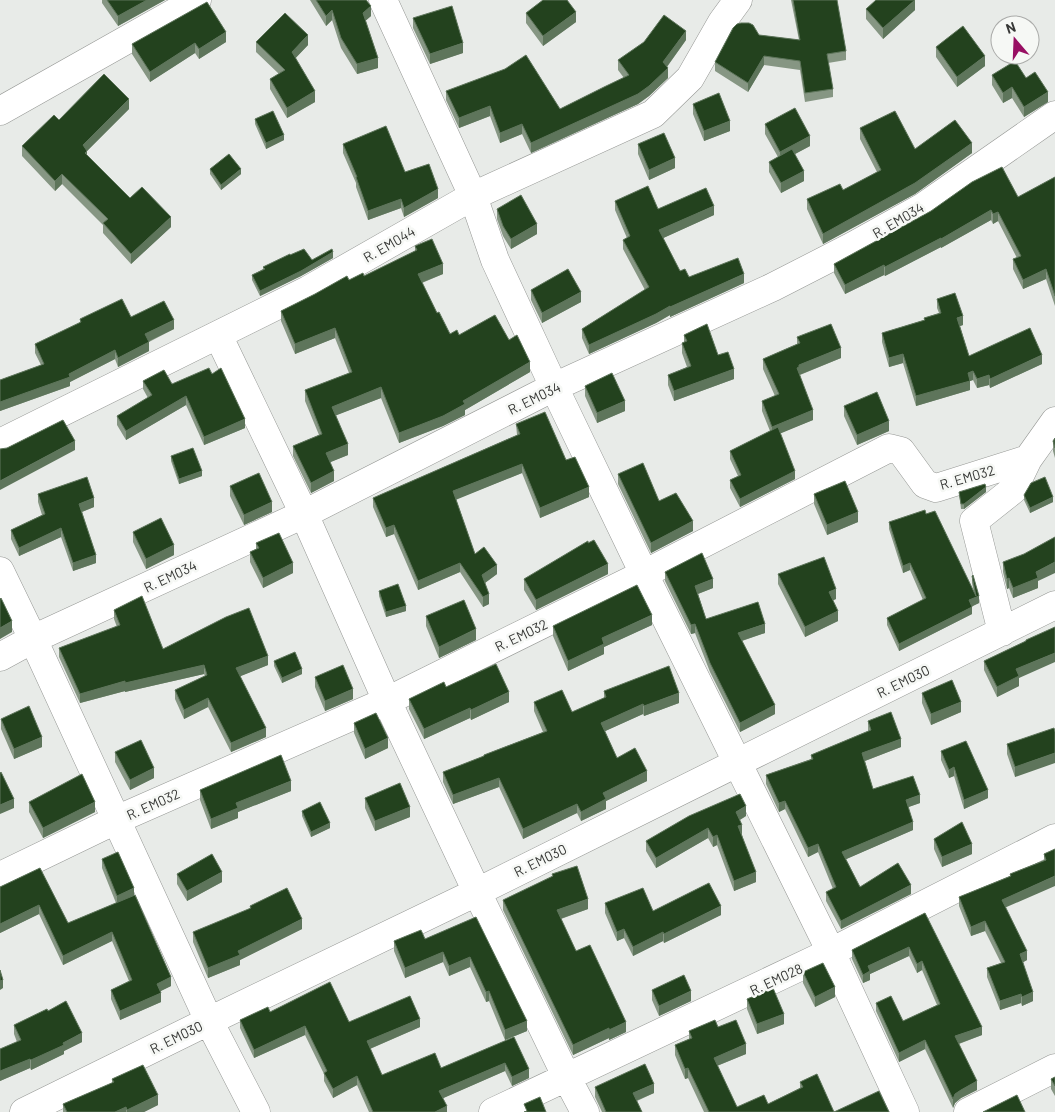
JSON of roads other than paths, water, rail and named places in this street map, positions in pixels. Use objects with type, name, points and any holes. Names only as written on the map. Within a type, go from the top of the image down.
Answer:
[{"type":"street","points":[[1,109],[197,0]]},
{"type":"street","points":[[383,0],[473,196],[495,260],[554,388],[831,952],[905,1112]]},
{"type":"street","name":"R. EM044","points":[[0,443],[308,290],[473,196],[653,114],[690,78],[722,22],[738,0]]},
{"type":"street","name":"R. EM034","points":[[0,658],[34,639],[304,514],[554,388],[774,287],[923,207],[1055,115]]},
{"type":"street","points":[[218,335],[304,514],[387,701],[477,892],[585,1112]]},
{"type":"street","points":[[1002,632],[974,522],[1013,490],[1028,459],[1055,420]]},
{"type":"street","name":"R. EM032","points":[[0,876],[116,820],[387,701],[644,574],[889,448],[901,451],[925,484],[936,488],[1028,459]]},
{"type":"street","points":[[0,572],[34,639],[209,1021],[256,1112]]},
{"type":"street","name":"R. EM030","points":[[24,1112],[477,892],[1002,632],[1054,609]]},
{"type":"street","name":"R. EM028","points":[[493,1112],[831,952],[1055,838]]},
{"type":"street","points":[[968,1112],[1055,1068]]}]
